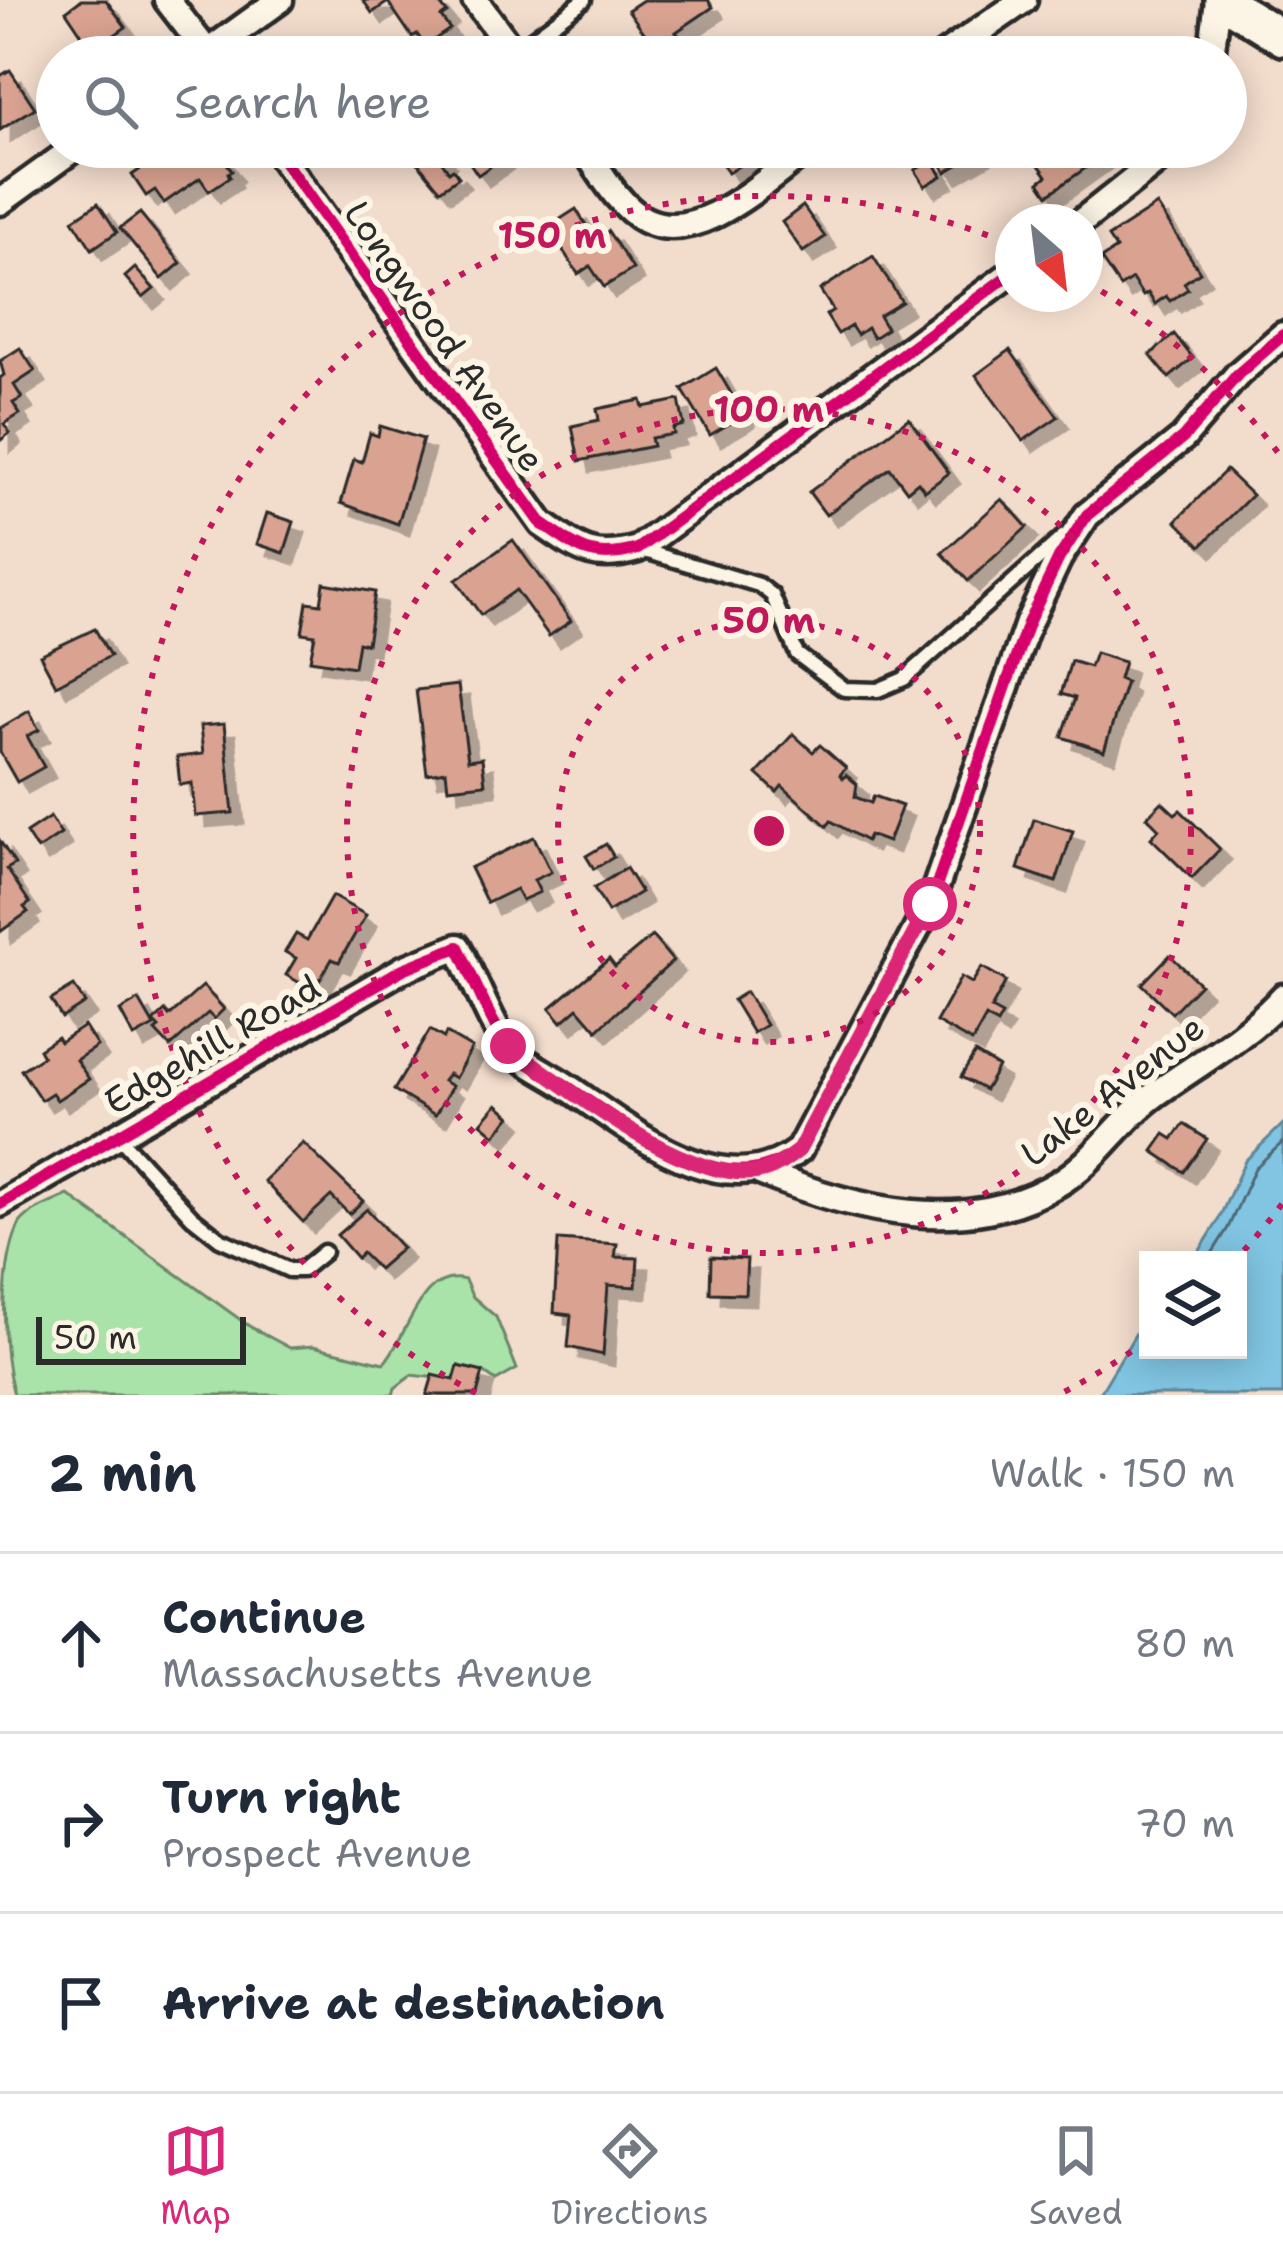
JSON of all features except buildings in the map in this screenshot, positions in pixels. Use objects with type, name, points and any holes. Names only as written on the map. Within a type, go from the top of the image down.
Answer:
[{"type":"street","points":[[167,0],[193,36]]},
{"type":"street","points":[[232,36],[280,0]]},
{"type":"street","points":[[475,0],[501,36]]},
{"type":"street","points":[[972,36],[1024,0]]},
{"type":"street","points":[[1214,36],[1220,0],[1283,38]]},
{"type":"street","points":[[0,202],[47,168]]},
{"type":"street","name":"Longwood Avenue","points":[[289,168],[542,524],[590,556],[638,549]]},
{"type":"street","points":[[598,168],[641,219],[670,227],[688,227],[716,214],[781,168]]},
{"type":"street","points":[[1103,205],[1149,168]]},
{"type":"street","points":[[638,549],[995,285]]},
{"type":"street","points":[[760,1172],[799,1150],[930,904],[1033,610],[1059,558],[1087,515],[1183,439],[1238,374],[1283,334]]},
{"type":"street","name":"Lake Avenue","points":[[458,946],[508,1046],[690,1164],[760,1172],[819,1196],[922,1216],[975,1212],[1019,1202],[1060,1183],[1088,1162],[1150,1099],[1260,1022],[1283,997]]},
{"type":"street","name":"Edgehill Road","points":[[1,1202],[403,969],[458,946]]},
{"type":"lane","points":[[539,36],[584,0]]},
{"type":"lane","points":[[638,549],[758,585],[772,595],[797,655],[844,689],[878,690],[904,679],[941,649],[1087,515]]},
{"type":"lane","points":[[116,1134],[192,1217],[232,1246],[289,1270],[302,1270],[324,1252]]},
{"type":"green space","points":[[68,1195],[249,1326],[290,1348],[313,1346],[384,1363],[426,1294],[450,1279],[465,1280],[472,1296],[496,1317],[517,1369],[496,1381],[459,1366],[454,1380],[412,1375],[393,1395],[14,1395],[5,1307],[13,1241],[25,1218]]},
{"type":"water","points":[[1283,1124],[1283,1395],[1099,1395],[1139,1328],[1139,1359],[1247,1359],[1247,1251],[1200,1251],[1245,1161]]},
{"type":"cycle path","points":[[289,168],[542,524],[597,553],[638,549],[995,285]]},
{"type":"cycle path","points":[[0,1204],[403,969],[458,947],[496,1027],[514,1052],[650,1142],[710,1167],[740,1171],[770,1166],[799,1150],[930,904],[1028,623],[1059,558],[1087,515],[1183,438],[1238,374],[1283,335]]},
{"type":"route","points":[[508,1046],[690,1164],[760,1172],[799,1150],[930,904]]}]
